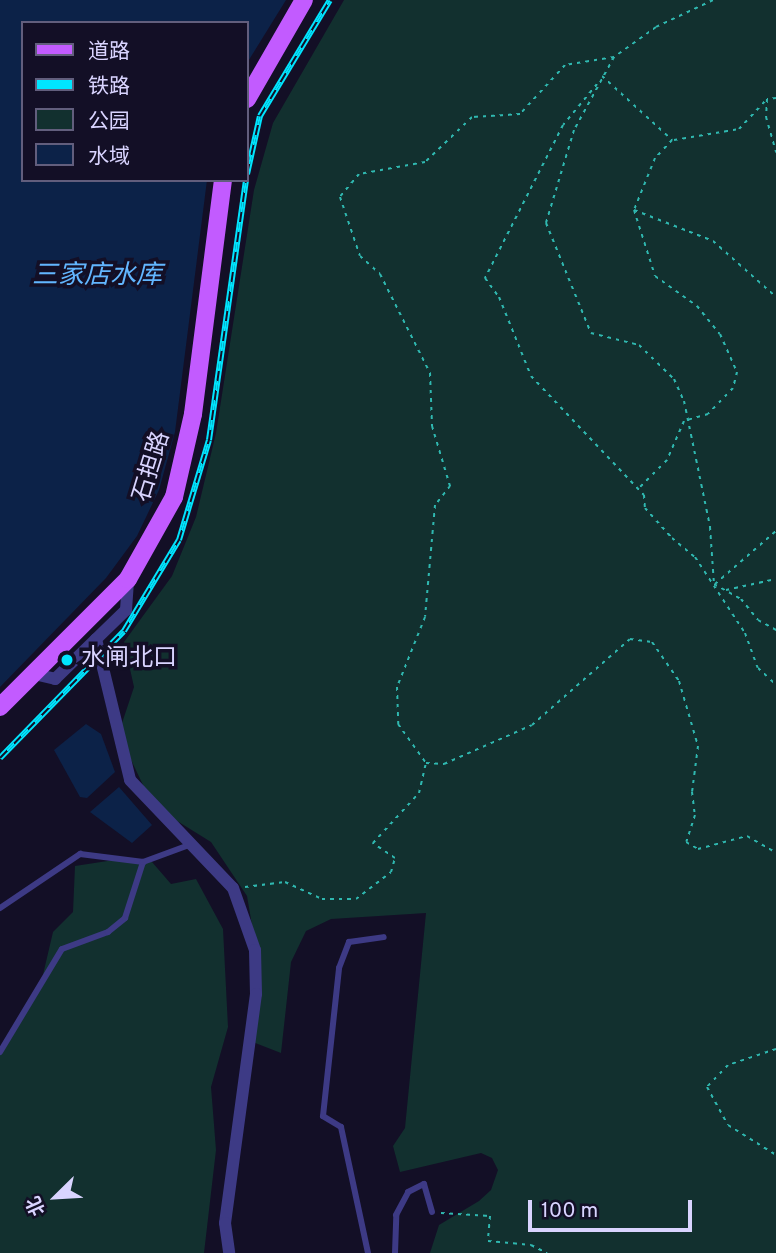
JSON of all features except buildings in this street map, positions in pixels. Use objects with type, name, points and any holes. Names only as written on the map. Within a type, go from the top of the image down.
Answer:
[{"type":"main road","points":[[248,97],[304,0]]},
{"type":"main road","name":"石担路","points":[[0,707],[128,579],[174,498],[186,456],[223,182]]},
{"type":"street","points":[[34,674],[55,678],[126,610],[128,579]]},
{"type":"street","points":[[96,639],[130,780],[194,844],[233,888],[255,950],[256,994],[226,1223],[229,1253]]},
{"type":"lane","points":[[0,908],[80,854],[143,862],[194,844]]},
{"type":"lane","points":[[0,1052],[62,948],[108,932],[125,918],[143,862]]},
{"type":"lane","points":[[368,1253],[341,1127],[323,1116],[340,968],[349,942],[384,937]]},
{"type":"lane","points":[[395,1253],[396,1215],[408,1192],[424,1184],[432,1212]]},
{"type":"path","points":[[713,0],[656,27],[614,57],[574,130],[546,223],[591,333],[639,345],[674,380],[684,401],[684,421],[710,527],[714,584]]},
{"type":"path","points":[[233,888],[285,882],[322,899],[356,899],[391,872],[395,858],[373,843],[419,793],[426,763],[398,724],[397,687],[425,617],[435,505],[450,486],[432,426],[430,373],[380,274],[360,256],[340,197],[359,174],[425,162],[472,117],[520,114],[565,65],[614,57]]},
{"type":"path","points":[[602,76],[672,140]]},
{"type":"path","points":[[598,83],[563,125],[485,278],[499,297],[531,376],[637,489],[646,508],[695,557],[745,633],[758,668],[776,685]]},
{"type":"path","points":[[684,421],[708,414],[733,388],[737,372],[720,334],[697,306],[654,276],[634,210],[655,158],[672,140],[739,130],[767,99],[776,97]]},
{"type":"path","points":[[767,99],[766,117],[776,153]]},
{"type":"path","points":[[634,210],[713,241],[776,297]]},
{"type":"path","points":[[637,489],[667,460],[684,421]]},
{"type":"path","points":[[714,584],[776,531]]},
{"type":"path","points":[[726,590],[776,579]]},
{"type":"path","points":[[714,584],[726,590],[776,630]]},
{"type":"path","points":[[426,763],[444,764],[532,725],[630,639],[652,642],[679,681],[698,746],[692,792],[695,815],[686,842],[698,849],[747,835],[776,853]]},
{"type":"path","points":[[776,1049],[728,1065],[706,1087],[728,1125],[776,1155]]},
{"type":"path","points":[[432,1212],[491,1216],[488,1241],[531,1244],[547,1253]]},
{"type":"green space","points":[[344,0],[776,0],[776,1253],[430,1253],[439,1225],[479,1201],[491,1190],[498,1170],[492,1158],[481,1153],[400,1172],[393,1146],[405,1128],[426,913],[331,919],[306,931],[291,962],[281,1053],[253,1042],[259,966],[247,896],[211,842],[153,806],[124,745],[120,729],[134,687],[124,642],[172,576],[196,517],[216,433],[254,190],[273,123]]},
{"type":"green space","points":[[127,858],[152,862],[171,884],[196,879],[223,929],[228,1027],[211,1087],[216,1150],[204,1253],[0,1253],[0,1052],[42,979],[53,932],[73,912],[75,866]]},
{"type":"water","name":"三家店水库","points":[[0,0],[286,0],[248,61],[248,21],[21,21],[21,182],[207,182],[175,432],[159,490],[137,536],[106,578],[0,687]]},
{"type":"water","points":[[86,724],[101,734],[115,772],[87,798],[80,797],[54,750]]},
{"type":"water","points":[[119,787],[152,825],[132,843],[90,812]]},
{"type":"railway","points":[[248,170],[260,116],[330,0]]},
{"type":"railway","points":[[0,758],[124,631],[179,540],[209,440],[246,182]]},
{"type":"place","name":"水闸北口","points":[[67,660]]}]
